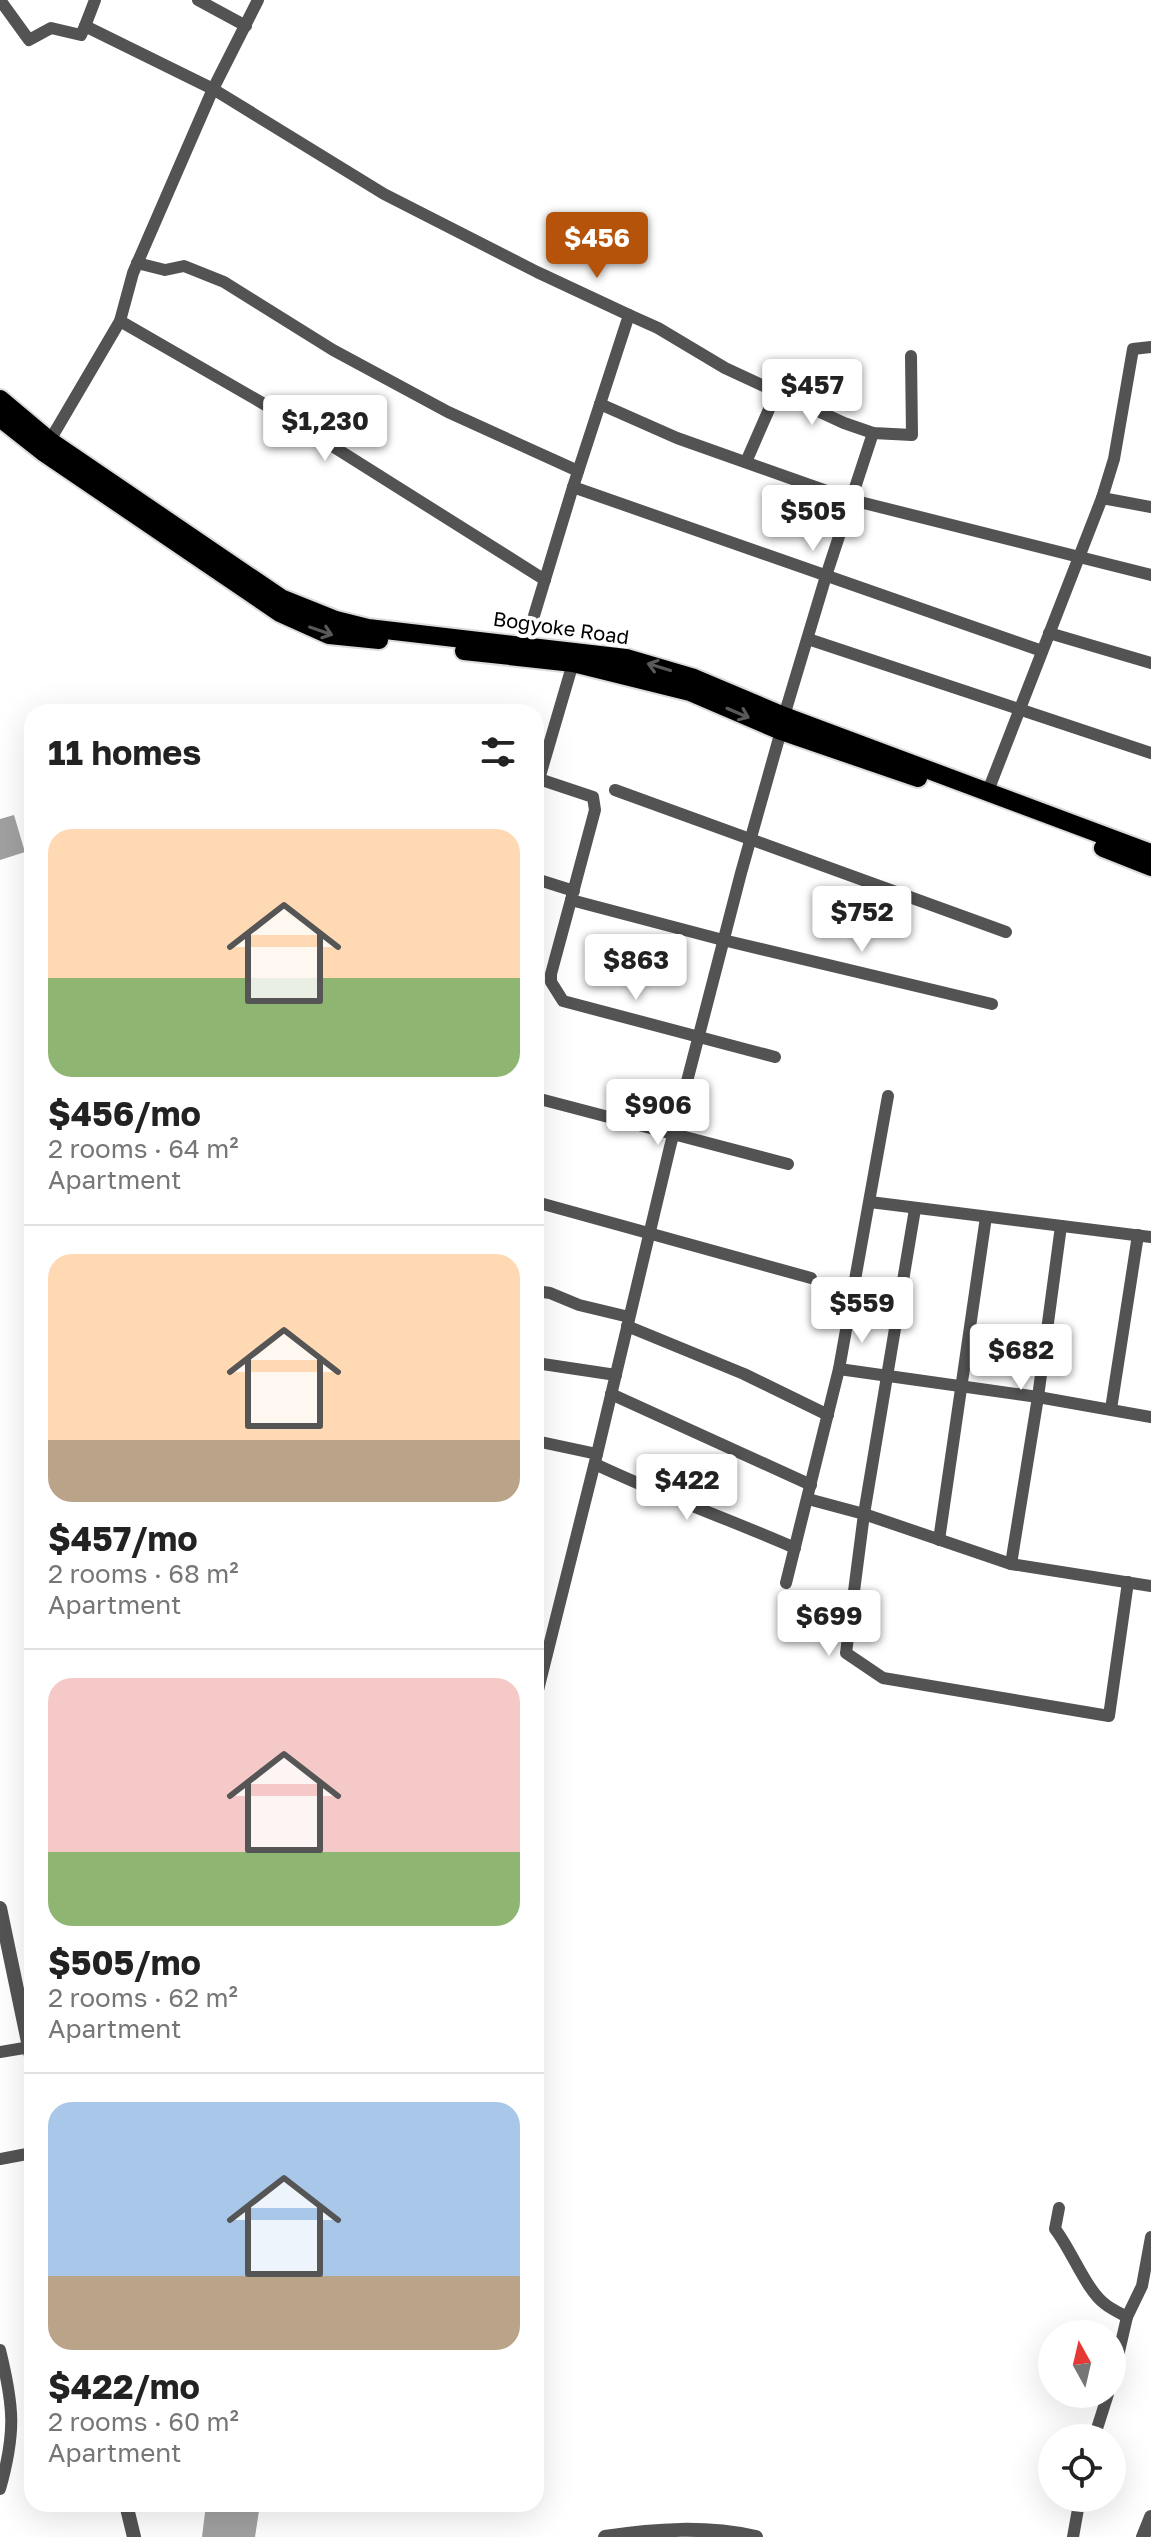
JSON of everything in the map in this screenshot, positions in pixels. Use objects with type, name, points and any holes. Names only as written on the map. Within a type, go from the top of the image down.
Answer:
[{"type":"main road","name":"Bogyoke Road","points":[[0,399],[46,447]]},
{"type":"main road","name":"Bogyoke Road","points":[[0,418],[281,598],[305,609],[368,628],[524,651],[626,658],[694,678],[783,723],[1151,867]]},
{"type":"main road","name":"Bogyoke Road","points":[[524,651],[690,692],[988,791],[1151,853]]},
{"type":"street","points":[[0,0],[29,40],[51,28],[81,35],[95,0]]},
{"type":"street","points":[[198,0],[246,26]]},
{"type":"street","points":[[46,447],[120,321],[137,263],[213,89],[258,0]]},
{"type":"street","points":[[85,26],[213,89],[384,194],[537,272],[658,328],[725,368],[844,423],[873,433],[912,435],[911,356]]},
{"type":"street","points":[[137,263],[165,270],[184,266],[224,282],[333,350],[435,405],[578,471]]},
{"type":"street","points":[[524,651],[629,315]]},
{"type":"street","points":[[120,321],[283,415],[545,580]]},
{"type":"street","points":[[988,791],[1102,498],[1114,459],[1133,349],[1151,347]]},
{"type":"street","points":[[746,462],[777,391]]},
{"type":"street","points":[[600,404],[677,438],[852,500],[1151,575]]},
{"type":"street","points":[[544,1666],[723,940],[826,576],[873,433]]},
{"type":"street","points":[[573,487],[1042,651]]},
{"type":"street","points":[[1102,498],[1151,507]]},
{"type":"street","points":[[1049,633],[1151,663]]},
{"type":"street","points":[[808,639],[1151,753]]},
{"type":"street","points":[[544,759],[573,663]]},
{"type":"street","points":[[544,781],[593,797],[595,810],[551,974],[551,982],[563,1001],[775,1057]]},
{"type":"street","points":[[615,790],[1006,932]]},
{"type":"street","points":[[544,883],[573,896],[723,940],[992,1004]]},
{"type":"street","points":[[544,972],[551,974]]},
{"type":"street","points":[[786,1583],[839,1369],[888,1096]]},
{"type":"street","points":[[544,1100],[788,1164]]},
{"type":"street","points":[[870,1202],[1144,1236],[1111,1409]]},
{"type":"street","points":[[544,1204],[811,1278]]},
{"type":"street","points":[[915,1209],[864,1514],[846,1653],[883,1678],[1109,1716],[1128,1582]]},
{"type":"street","points":[[939,1540],[986,1217]]},
{"type":"street","points":[[1011,1564],[1061,1226]]},
{"type":"street","points":[[544,1292],[628,1321],[828,1415]]},
{"type":"street","points":[[544,1364],[616,1375]]},
{"type":"street","points":[[839,1369],[1038,1397],[1151,1417]]},
{"type":"street","points":[[611,1394],[811,1485]]},
{"type":"street","points":[[544,1443],[596,1459],[658,1493],[712,1512],[795,1548]]},
{"type":"street","points":[[808,1499],[864,1514],[1011,1564],[1151,1586]]},
{"type":"street","points":[[0,1908],[24,2021]]},
{"type":"street","points":[[0,2052],[24,2054]]},
{"type":"street","points":[[0,2159],[24,2154]]},
{"type":"street","points":[[1059,2208],[1055,2229],[1086,2279],[1103,2303],[1127,2317]]},
{"type":"street","points":[[1126,2321],[1142,2286],[1151,2237]]},
{"type":"street","points":[[0,2350],[9,2387],[12,2433],[0,2489]]},
{"type":"street","points":[[128,2512],[134,2537]]},
{"type":"street","points":[[1073,2537],[1077,2512]]},
{"type":"street","points":[[1143,2537],[1151,2517]]},
{"type":"street","points":[[605,2537],[688,2529],[756,2537]]},
{"type":"shaded area","points":[[14,815],[24,852],[0,860],[0,819]]},
{"type":"shaded area","points":[[205,2512],[259,2512],[255,2537],[202,2537]]}]
